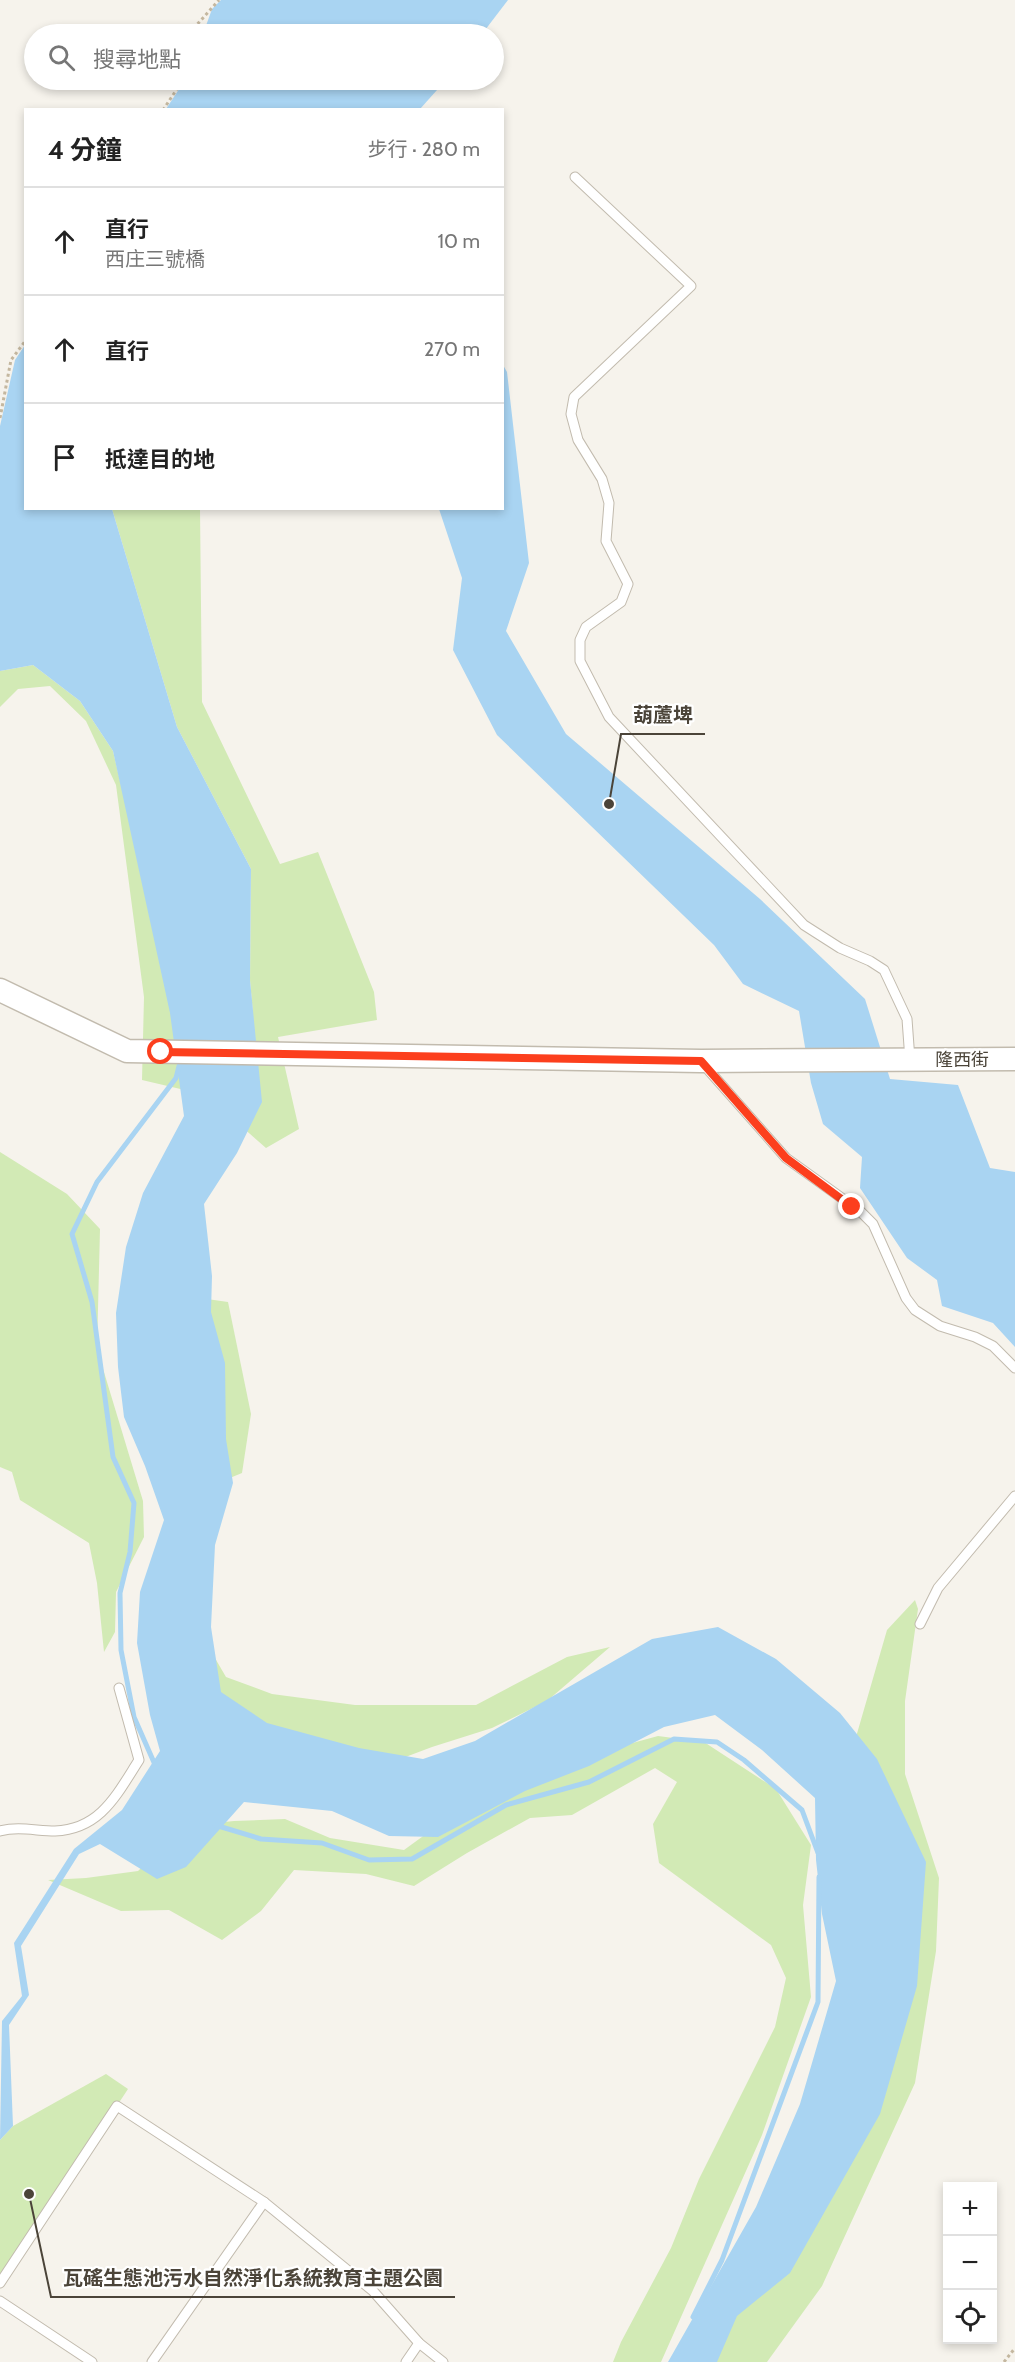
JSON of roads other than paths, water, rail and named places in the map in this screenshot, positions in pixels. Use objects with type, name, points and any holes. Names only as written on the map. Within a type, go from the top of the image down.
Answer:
[{"type":"street","name":"隆西街","points":[[0,990],[127,1051],[701,1061],[1015,1059]]},
{"type":"lane","points":[[575,177],[691,286],[574,397],[571,414],[578,440],[603,479],[609,503],[606,541],[627,584],[621,602],[586,627],[580,640],[580,661],[609,717],[804,925],[840,948],[884,970],[907,1019],[910,1060]]},
{"type":"lane","points":[[701,1061],[786,1158],[861,1212],[873,1224],[906,1298],[915,1311],[940,1326],[975,1337],[993,1346],[1015,1368]]},
{"type":"lane","points":[[920,1624],[938,1588],[1015,1496]]},
{"type":"lane","points":[[0,1831],[9,1828],[57,1831],[88,1824],[108,1808],[139,1760],[118,1688]]},
{"type":"lane","points":[[0,2283],[117,2106],[264,2202],[373,2291],[419,2343],[443,2362]]},
{"type":"lane","points":[[152,2362],[264,2202]]},
{"type":"lane","points":[[0,2301],[92,2362]]},
{"type":"lane","points":[[406,2362],[419,2343]]},
{"type":"water","points":[[221,0],[508,0],[490,24],[207,24],[212,9]]},
{"type":"water","points":[[178,90],[437,90],[421,108],[167,108]]},
{"type":"water","points":[[24,346],[24,510],[112,510],[177,727],[251,869],[250,980],[262,1102],[237,1153],[204,1204],[212,1276],[211,1312],[225,1363],[226,1439],[233,1483],[215,1545],[211,1627],[221,1692],[267,1723],[359,1748],[423,1759],[475,1741],[652,1639],[718,1627],[776,1659],[840,1713],[877,1759],[926,1862],[917,1986],[880,2114],[790,2273],[737,2316],[717,2362],[668,2362],[756,2207],[800,2104],[836,1981],[822,1914],[816,1860],[815,1798],[762,1750],[715,1715],[664,1727],[589,1766],[525,1791],[438,1837],[389,1836],[332,1811],[244,1802],[186,1867],[157,1879],[100,1844],[79,1854],[21,1946],[29,1995],[9,2025],[13,2126],[0,2140],[2,2021],[22,1996],[14,1943],[74,1849],[122,1810],[160,1751],[150,1715],[137,1643],[140,1592],[164,1520],[145,1466],[124,1417],[118,1367],[116,1313],[126,1247],[143,1193],[184,1116],[170,1013],[113,751],[80,701],[33,665],[0,671],[0,426],[15,360]]},
{"type":"water","points":[[504,367],[507,372],[529,563],[506,631],[566,734],[760,899],[865,999],[890,1079],[958,1085],[990,1168],[1015,1172],[1015,1347],[993,1323],[942,1306],[937,1280],[907,1258],[860,1188],[862,1157],[823,1124],[811,1083],[799,1011],[743,984],[714,945],[497,735],[453,650],[462,578],[439,510],[504,510]]},
{"type":"waterway","points":[[156,1767],[134,1717],[121,1650],[120,1593],[130,1552],[134,1503],[113,1457],[92,1302],[72,1234],[97,1182],[176,1078],[179,1066]]},
{"type":"waterway","points":[[215,1825],[261,1839],[322,1843],[369,1860],[412,1859],[506,1805],[589,1782],[674,1739],[717,1742],[744,1760],[802,1810],[818,1853]]},
{"type":"waterway","points":[[693,2317],[722,2260],[818,2002],[819,1877]]},
{"type":"place","name":"葫蘆埤","points":[[609,804]]},
{"type":"place","name":"瓦磘生態池污水自然淨化系統教育主題公園","points":[[29,2194]]}]
